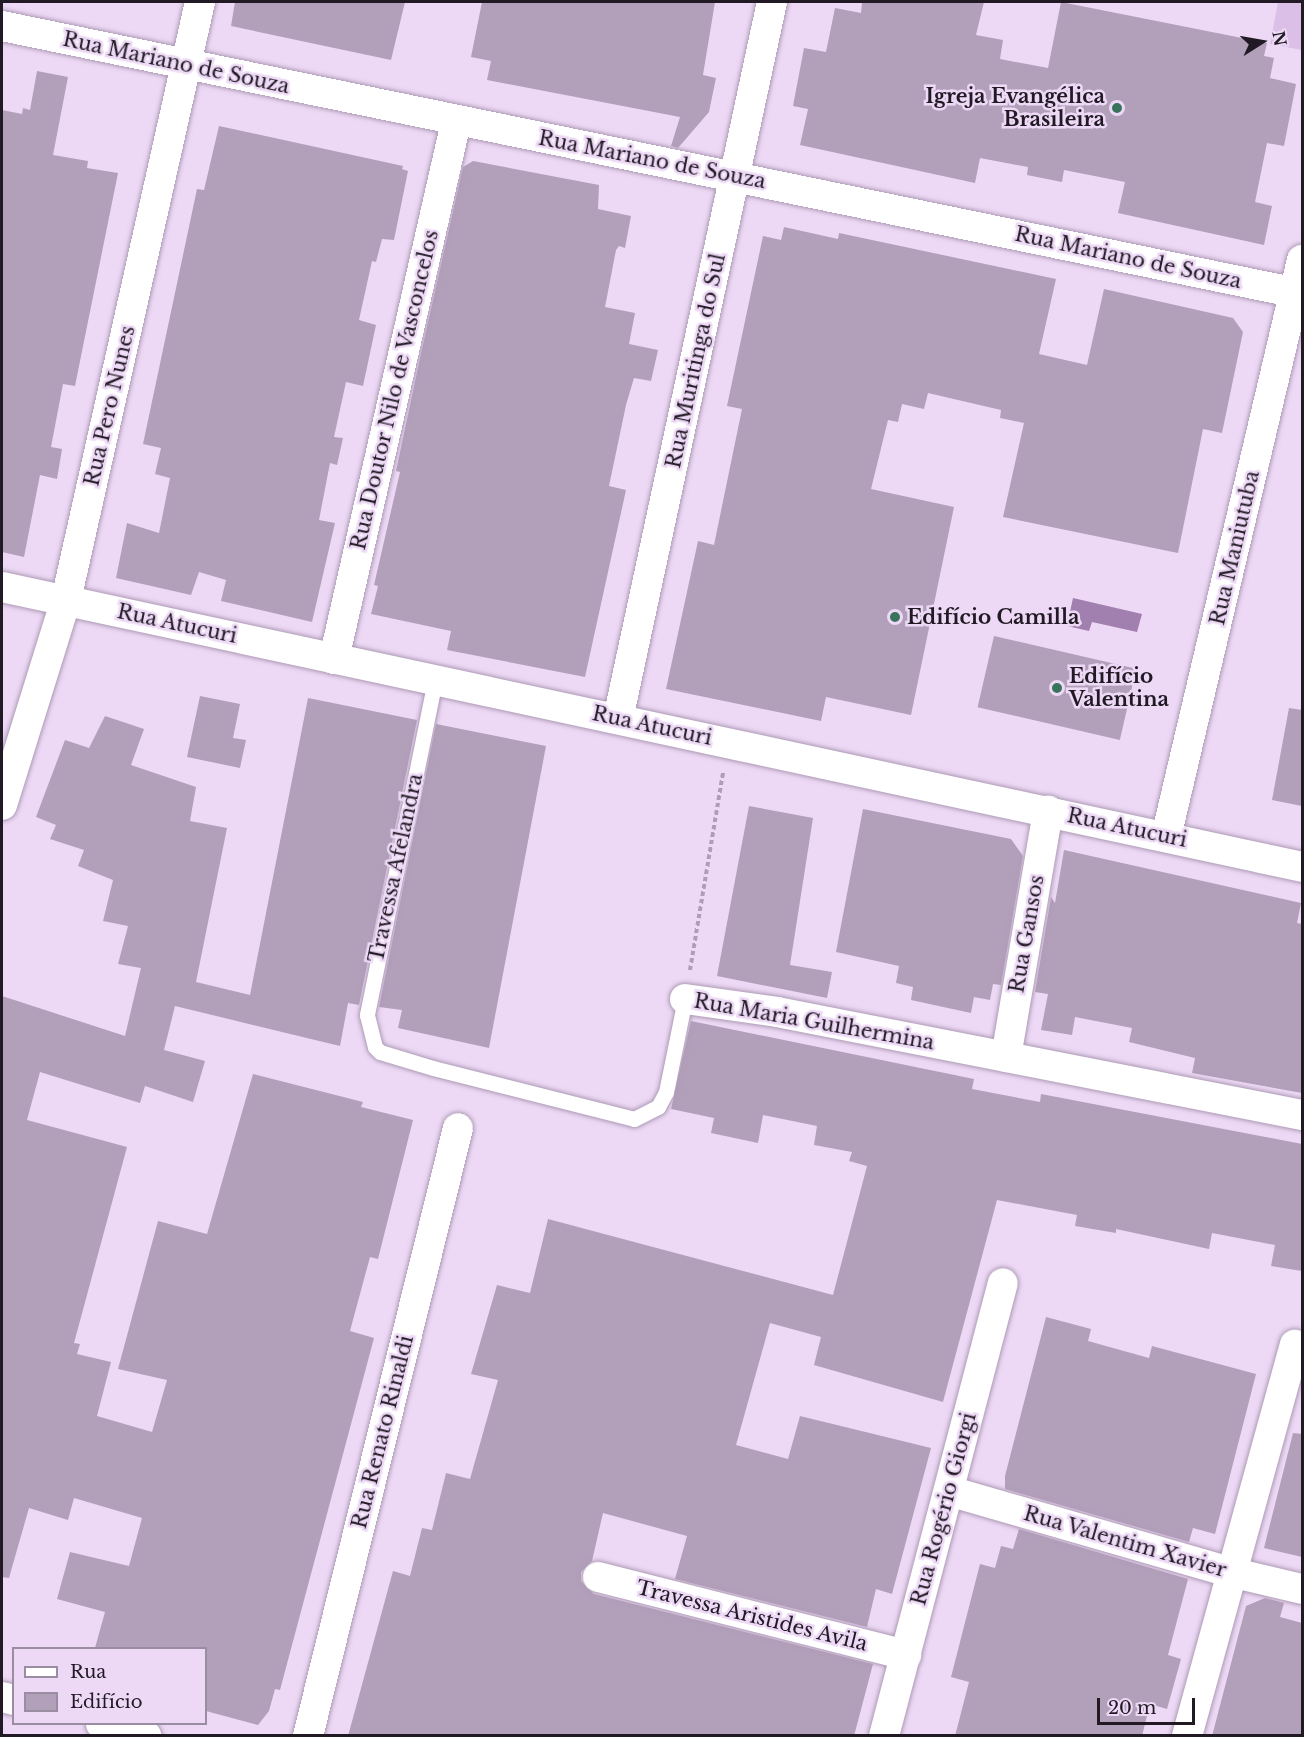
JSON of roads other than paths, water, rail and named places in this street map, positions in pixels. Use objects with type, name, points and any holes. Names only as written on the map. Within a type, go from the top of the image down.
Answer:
[{"type":"street","name":"Rua Pero Nunes","points":[[2,806],[66,600],[200,2]]},
{"type":"street","name":"Rua Muritinga do Sul","points":[[618,719],[737,176],[772,2]]},
{"type":"street","name":"Rua Mariano de Souza","points":[[2,26],[456,122],[737,176],[1299,293]]},
{"type":"street","name":"Rua Doutor Nilo de Vasconcelos","points":[[334,659],[456,122]]},
{"type":"street","name":"Rua Maniutuba","points":[[1166,837],[1299,293],[1302,260]]},
{"type":"street","name":"Rua Atucuri","points":[[2,586],[1302,867]]},
{"type":"street","name":"Rua Gansos","points":[[1006,1057],[1048,811]]},
{"type":"street","name":"Rua Maria Guilhermina","points":[[685,999],[777,1012],[1302,1115]]},
{"type":"street","name":"Rua Renato Rinaldi","points":[[308,1736],[458,1128]]},
{"type":"street","name":"Rua Rogério Giorgi","points":[[884,1736],[1003,1283]]},
{"type":"street","points":[[1187,1736],[1230,1572],[1295,1345]]},
{"type":"street","name":"Rua Valentim Xavier","points":[[949,1491],[1230,1572],[1302,1588]]},
{"type":"street","name":"Travessa Aristides Avila","points":[[598,1577],[906,1655]]},
{"type":"street","points":[[105,1725],[147,1736]]},
{"type":"lane","name":"Travessa Afelandra","points":[[380,1052],[369,1033],[367,1015],[435,680]]},
{"type":"lane","name":"Rua Maria Guilhermina","points":[[380,1052],[634,1119],[658,1107],[666,1092],[685,999]]},
{"type":"place","name":"Igreja Evangélica Brasileira","points":[[1117,108]]},
{"type":"place","name":"Edifício Camilla","points":[[895,617]]},
{"type":"place","name":"Edifício Valentina","points":[[1057,688]]}]
